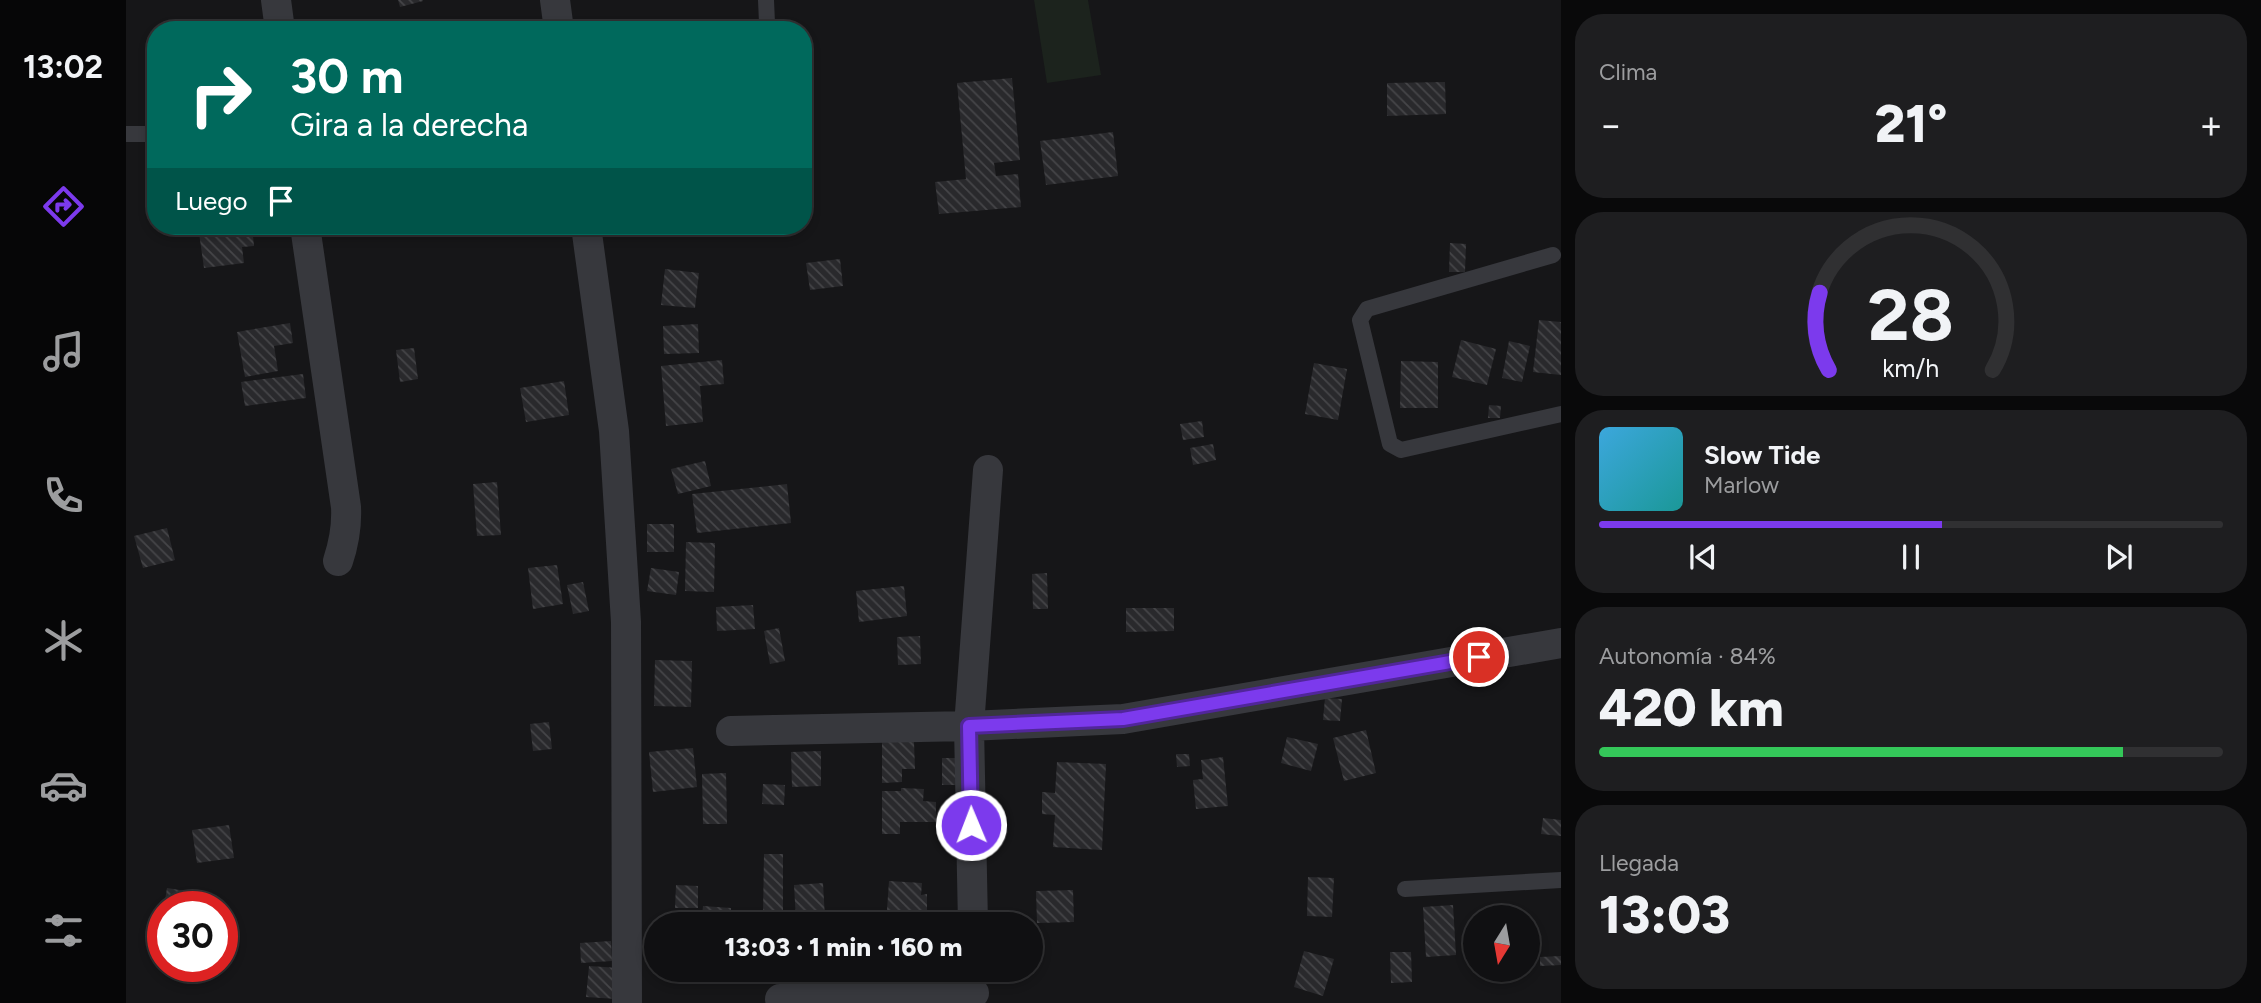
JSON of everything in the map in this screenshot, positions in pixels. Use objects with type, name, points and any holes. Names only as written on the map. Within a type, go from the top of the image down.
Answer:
[{"type":"street","points":[[276,0],[279,21]]},
{"type":"street","points":[[555,0],[558,21]]},
{"type":"street","points":[[306,235],[346,507],[346,524],[338,561]]},
{"type":"street","points":[[587,235],[614,431],[626,622],[627,1003]]},
{"type":"street","points":[[973,912],[969,726],[988,470]]},
{"type":"street","points":[[731,731],[969,726],[1123,719],[1561,643]]},
{"type":"street","points":[[780,999],[974,988]]},
{"type":"lane","points":[[766,0],[767,21]]},
{"type":"lane","points":[[126,134],[147,134]]},
{"type":"lane","points":[[1553,255],[1367,309],[1360,320],[1390,444],[1401,450],[1561,414]]},
{"type":"lane","points":[[1405,889],[1561,880]]},
{"type":"shaded area","points":[[1034,0],[1088,0],[1101,75],[1047,83]]},
{"type":"building","points":[[398,0],[423,0],[423,1],[400,7]]},
{"type":"building","points":[[1012,78],[1020,160],[994,163],[996,176],[1018,174],[1021,207],[939,214],[935,182],[966,179],[957,83]]},
{"type":"building","points":[[1445,82],[1446,114],[1387,116],[1387,83]]},
{"type":"building","points":[[1113,132],[1118,176],[1046,185],[1040,141]]},
{"type":"building","points":[[199,235],[253,235],[254,246],[242,247],[244,263],[204,268]]},
{"type":"building","points":[[1450,243],[1466,244],[1465,272],[1449,272]]},
{"type":"building","points":[[840,259],[843,286],[810,290],[806,263]]},
{"type":"building","points":[[665,269],[699,273],[695,308],[661,305]]},
{"type":"building","points":[[1539,320],[1561,322],[1561,375],[1533,372]]},
{"type":"building","points":[[290,323],[293,343],[274,346],[278,371],[245,377],[237,332]]},
{"type":"building","points":[[698,324],[699,353],[664,354],[663,326]]},
{"type":"building","points":[[1461,340],[1496,349],[1487,385],[1452,377]]},
{"type":"building","points":[[1509,341],[1530,346],[1522,382],[1502,378]]},
{"type":"building","points":[[414,348],[418,379],[400,382],[396,350]]},
{"type":"building","points":[[722,360],[724,384],[700,386],[703,422],[666,426],[661,366]]},
{"type":"building","points":[[1401,361],[1438,362],[1438,408],[1400,408]]},
{"type":"building","points":[[1314,363],[1347,369],[1338,420],[1305,414]]},
{"type":"building","points":[[303,374],[306,398],[245,406],[241,382]]},
{"type":"building","points":[[564,381],[569,415],[526,422],[520,388]]},
{"type":"building","points":[[1489,405],[1501,406],[1500,418],[1488,418]]},
{"type":"building","points":[[1202,421],[1204,437],[1183,440],[1180,424]]},
{"type":"building","points":[[1213,444],[1216,460],[1193,465],[1190,448]]},
{"type":"building","points":[[705,461],[711,486],[678,494],[671,469]]},
{"type":"building","points":[[497,482],[501,535],[477,536],[473,484]]},
{"type":"building","points":[[787,484],[791,523],[697,533],[692,494]]},
{"type":"building","points":[[647,524],[674,524],[674,552],[647,552]]},
{"type":"building","points":[[167,528],[175,560],[143,568],[134,536]]},
{"type":"building","points":[[686,542],[715,543],[714,592],[685,591]]},
{"type":"building","points":[[557,565],[563,604],[533,609],[528,568]]},
{"type":"building","points":[[651,568],[679,572],[676,595],[647,591]]},
{"type":"building","points":[[1047,573],[1048,609],[1033,609],[1032,574]]},
{"type":"building","points":[[583,582],[589,611],[573,614],[567,585]]},
{"type":"building","points":[[904,586],[907,616],[859,622],[856,591]]},
{"type":"building","points":[[753,605],[755,629],[717,631],[716,607]]},
{"type":"building","points":[[1126,608],[1174,608],[1174,631],[1126,632]]},
{"type":"building","points":[[779,628],[785,661],[770,664],[764,631]]},
{"type":"building","points":[[920,636],[921,664],[898,665],[897,637]]},
{"type":"building","points":[[655,660],[692,661],[691,707],[654,706]]},
{"type":"building","points":[[1325,698],[1342,699],[1340,721],[1323,720]]},
{"type":"building","points":[[549,722],[552,749],[533,751],[530,724]]},
{"type":"building","points":[[1366,730],[1376,773],[1344,781],[1333,738]]},
{"type":"building","points":[[1287,737],[1318,744],[1311,771],[1281,763]]},
{"type":"building","points":[[882,742],[914,742],[915,769],[902,769],[902,782],[882,783]]},
{"type":"building","points":[[693,748],[697,787],[653,792],[649,752]]},
{"type":"building","points":[[821,751],[821,786],[792,787],[791,752]]},
{"type":"building","points":[[1176,754],[1189,754],[1190,766],[1177,767]]},
{"type":"building","points":[[1223,757],[1228,806],[1196,809],[1193,780],[1203,779],[1201,760]]},
{"type":"building","points":[[942,758],[956,758],[956,785],[942,785]]},
{"type":"building","points":[[1057,762],[1106,764],[1102,850],[1053,847],[1055,815],[1042,814],[1042,792],[1055,793]]},
{"type":"building","points":[[726,773],[727,824],[703,824],[702,774]]},
{"type":"building","points":[[763,784],[785,785],[784,805],[762,804]]},
{"type":"building","points":[[901,788],[924,789],[923,801],[936,802],[936,822],[900,822],[900,834],[882,834],[882,791],[901,791]]},
{"type":"building","points":[[1543,818],[1561,820],[1561,836],[1541,834]]},
{"type":"building","points":[[229,825],[234,858],[197,863],[192,830]]},
{"type":"building","points":[[764,854],[783,854],[783,912],[763,912]]},
{"type":"building","points":[[1308,877],[1334,878],[1332,917],[1307,916]]},
{"type":"building","points":[[889,881],[922,883],[921,895],[927,894],[927,912],[887,912]]},
{"type":"building","points":[[823,883],[825,912],[796,912],[794,885]]},
{"type":"building","points":[[676,885],[698,886],[698,908],[675,908]]},
{"type":"building","points":[[1073,890],[1074,922],[1043,923],[1043,912],[1037,912],[1036,891]]},
{"type":"building","points":[[1453,905],[1456,955],[1426,957],[1423,907]]},
{"type":"building","points":[[703,906],[731,908],[731,912],[702,912]]},
{"type":"building","points":[[611,941],[612,961],[581,963],[580,943]]},
{"type":"building","points":[[1304,951],[1334,959],[1323,996],[1294,987]]},
{"type":"building","points":[[1390,952],[1411,952],[1412,982],[1391,983]]},
{"type":"building","points":[[1561,956],[1561,965],[1540,966],[1540,957]]},
{"type":"building","points":[[589,966],[619,968],[617,999],[586,997]]},
{"type":"route","points":[[971,825],[969,726],[1123,719],[1479,657]]}]
